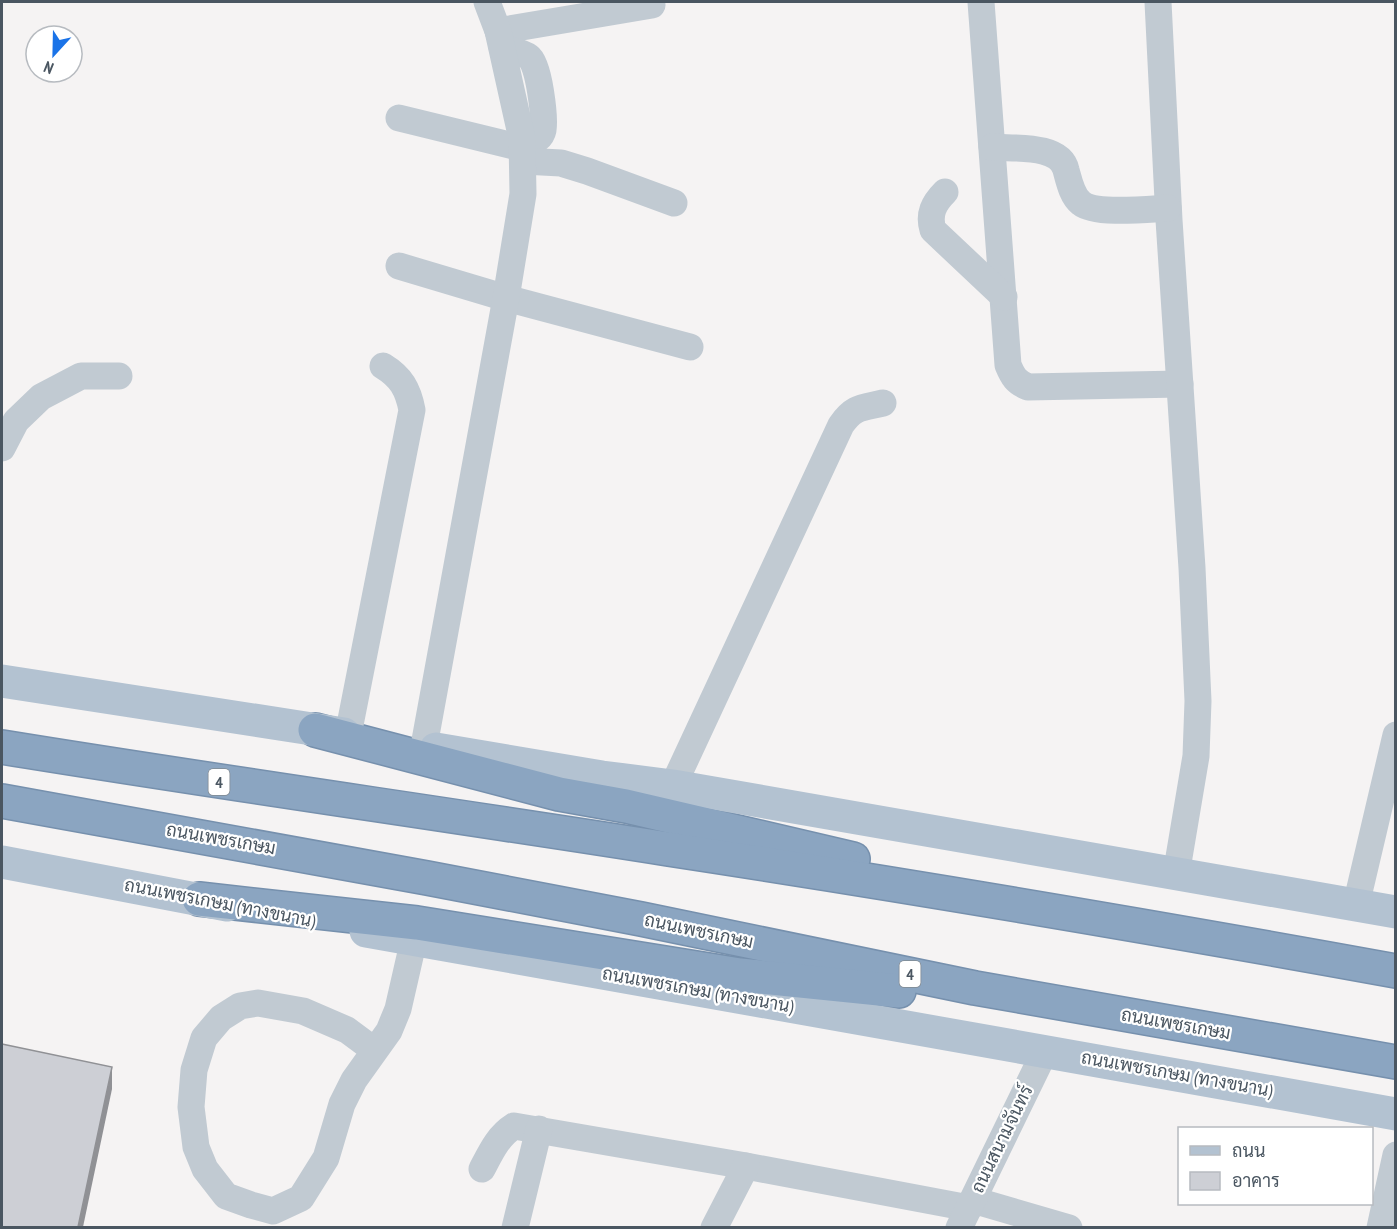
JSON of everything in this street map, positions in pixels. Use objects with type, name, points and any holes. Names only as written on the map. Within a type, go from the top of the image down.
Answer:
[{"type":"highway","points":[[315,730],[559,794],[626,806],[778,840],[1051,910]]},
{"type":"highway","name":"4","points":[[2,747],[1051,910],[1395,971]]},
{"type":"highway","name":"ถนนเพชรเกษม","points":[[2,801],[272,848],[641,919],[975,988],[1395,1062]]},
{"type":"highway","points":[[199,899],[417,923],[740,975],[1113,1013]]},
{"type":"main road","points":[[2,681],[424,746],[602,777],[673,786],[1395,912]]},
{"type":"main road","name":"ถนนเพชรเกษม (ทางขนาน)","points":[[2,862],[414,939],[1395,1114]]},
{"type":"street","points":[[424,746],[523,194],[522,154],[510,80],[500,39],[487,2]]},
{"type":"street","points":[[981,2],[1008,365],[1013,377],[1028,387],[1180,384]]},
{"type":"street","points":[[1158,2],[1198,701],[1196,756],[1176,875]]},
{"type":"street","points":[[500,39],[652,5]]},
{"type":"street","points":[[399,118],[561,163],[674,202]]},
{"type":"street","points":[[992,147],[1046,151],[1058,156],[1065,164],[1070,184],[1080,203],[1089,208],[1168,208]]},
{"type":"street","points":[[945,192],[933,208],[930,220],[933,230],[1004,297]]},
{"type":"street","points":[[399,266],[506,298],[690,347]]},
{"type":"street","points":[[348,735],[412,410],[405,384],[383,366]]},
{"type":"street","points":[[2,448],[16,421],[41,397],[81,376],[119,376]]},
{"type":"street","points":[[673,786],[841,425],[849,413],[883,403]]},
{"type":"street","points":[[1356,905],[1387,806],[1395,740]]},
{"type":"street","points":[[374,1050],[346,1030],[303,1011],[258,1003],[240,1006],[221,1018],[204,1038],[194,1070],[191,1107],[199,1154],[205,1169],[226,1196],[273,1211],[301,1198],[326,1158],[342,1104],[354,1080],[389,1031],[398,1009],[414,939]]},
{"type":"street","name":"ถนนสนามจันทร์","points":[[967,1212],[1045,1051]]},
{"type":"street","points":[[482,1168],[504,1132],[514,1126],[746,1166],[967,1212],[1060,1226]]},
{"type":"street","points":[[515,1227],[539,1129]]},
{"type":"street","points":[[1380,1227],[1395,1155]]},
{"type":"street","points":[[714,1227],[746,1166]]},
{"type":"building","points":[[2,1044],[112,1067],[78,1227],[2,1227]]}]
